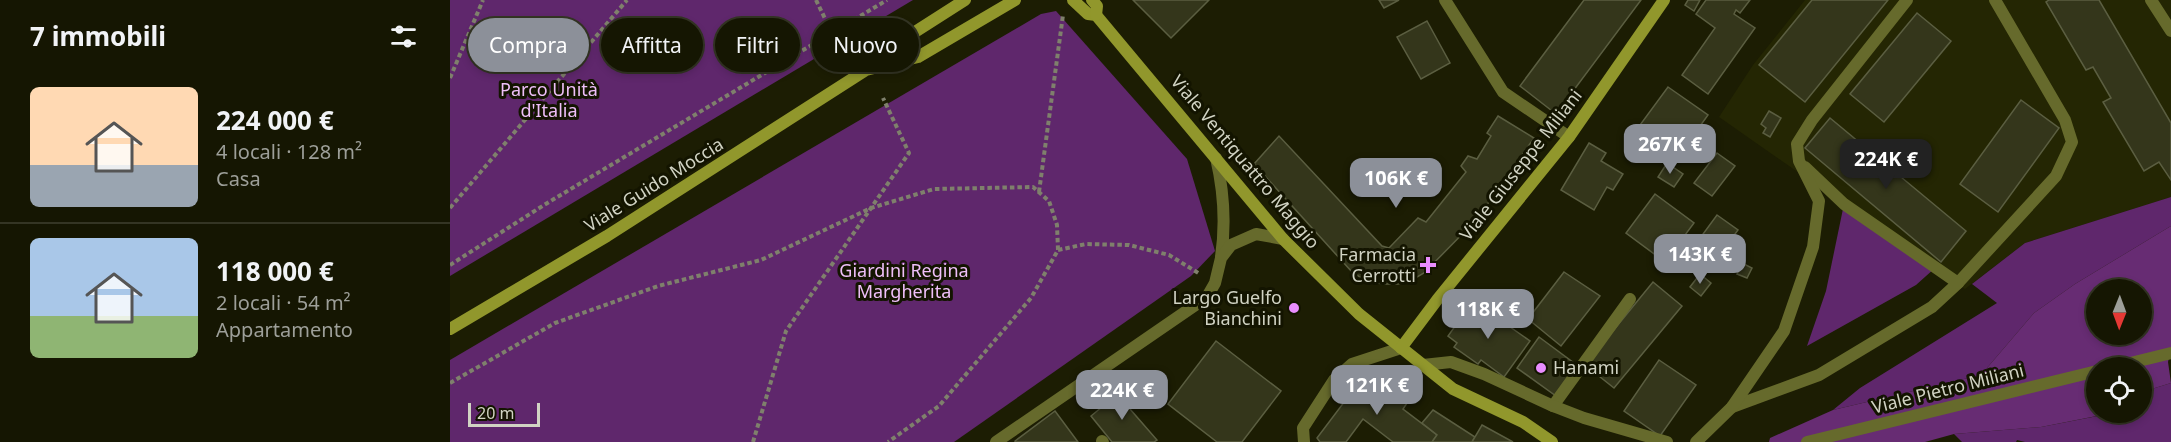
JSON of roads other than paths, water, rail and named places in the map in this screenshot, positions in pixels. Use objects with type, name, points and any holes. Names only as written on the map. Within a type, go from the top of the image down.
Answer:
[{"type":"main road","name":"Viale Guido Moccia","points":[[919,29],[965,0]]},
{"type":"main road","name":"Viale Guido Moccia","points":[[919,56],[1015,0]]},
{"type":"main road","name":"Viale Ventiquattro Maggio","points":[[1073,0],[1088,14],[1096,15],[1283,238],[1359,314],[1453,389],[1522,422],[1552,442]]},
{"type":"main road","name":"Viale Ventiquattro Maggio","points":[[1092,0],[1097,6],[1096,15]]},
{"type":"main road","name":"Viale Giuseppe Miliani","points":[[1401,348],[1569,137],[1664,0]]},
{"type":"main road","name":"Viale Guido Moccia","points":[[450,329],[608,236],[863,72]]},
{"type":"street","points":[[1445,0],[1503,92],[1569,137]]},
{"type":"street","points":[[1696,442],[1732,407],[1784,331],[1813,247],[1819,201],[1799,161],[1797,144],[1812,120],[1907,0]]},
{"type":"street","points":[[1732,407],[1819,375],[1932,307],[1958,283],[2056,176],[2072,142],[2065,120],[1995,0]]},
{"type":"street","points":[[2151,0],[2171,31]]},
{"type":"street","points":[[1001,441],[1207,297],[1215,283],[1221,258],[1225,212],[1216,158]]},
{"type":"street","points":[[1799,161],[1844,204],[1958,283]]},
{"type":"street","points":[[1221,258],[1232,245],[1256,234],[1283,238]]},
{"type":"street","points":[[1553,406],[1630,299]]},
{"type":"street","points":[[1304,442],[1303,428],[1334,380],[1352,364],[1401,348]]},
{"type":"street","points":[[2152,358],[2171,353]]},
{"type":"street","points":[[1423,366],[1451,362],[1584,418],[1667,442]]},
{"type":"street","name":"Viale Pietro Miliani","points":[[1807,442],[2086,374]]},
{"type":"place","name":"Farmacia Cerrotti","points":[[1428,265]]},
{"type":"place","name":"Largo Guelfo Bianchini","points":[[1294,308]]},
{"type":"place","name":"Hanami","points":[[1541,368]]},
{"type":"park label","name":"Parco Unità d'Italia","points":[[549,100]]},
{"type":"park label","name":"Giardini Regina Margherita","points":[[904,281]]}]
